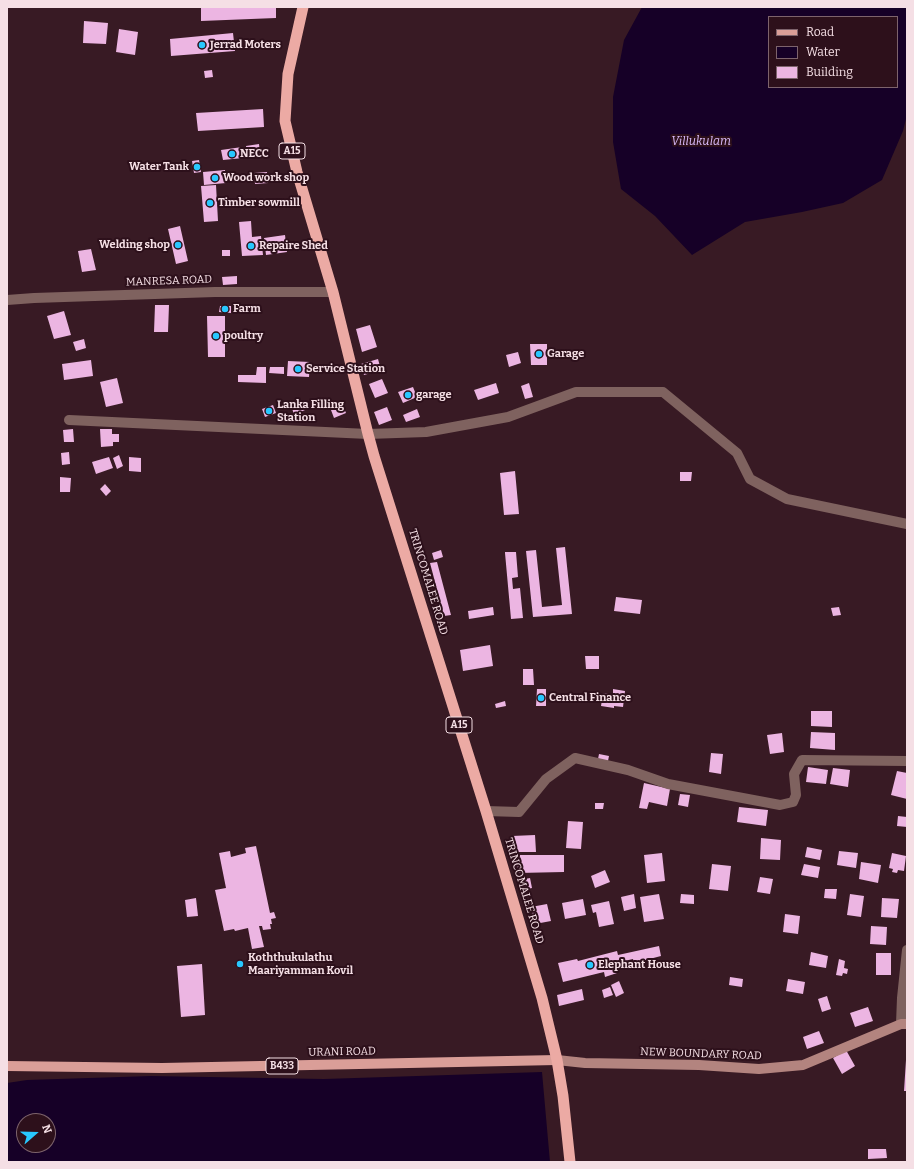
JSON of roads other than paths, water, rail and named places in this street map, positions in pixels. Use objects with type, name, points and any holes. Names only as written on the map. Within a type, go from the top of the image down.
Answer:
[{"type":"highway","name":"TRINCOMALEE ROAD","points":[[303,7],[288,74],[285,121],[297,172],[333,292],[368,434],[534,969],[557,1060],[563,1096],[570,1162]]},
{"type":"main road","name":"NEW BOUNDARY ROAD","points":[[557,1060],[585,1063],[699,1065],[758,1069],[804,1065],[904,1024]]},
{"type":"main road","name":"URANI ROAD","points":[[7,1066],[162,1068],[557,1060]]},
{"type":"street","name":"MANRESA ROAD","points":[[7,300],[215,292],[333,292]]},
{"type":"street","points":[[69,420],[368,434],[426,432],[508,417],[576,392],[663,392],[737,454],[750,479],[787,499],[907,524]]},
{"type":"street","points":[[486,811],[519,812],[546,779],[575,758],[628,770],[668,784],[780,805],[793,802],[796,794],[794,774],[802,760],[907,761]]},
{"type":"street","points":[[904,1024],[902,998],[907,950]]},
{"type":"water","name":"Villukulam","points":[[642,7],[907,7],[907,115],[903,131],[882,180],[843,203],[745,222],[692,255],[655,216],[621,189],[613,142],[613,97],[624,40]]},
{"type":"water","points":[[542,1072],[550,1162],[7,1162],[7,1083],[27,1080],[151,1076],[324,1079]]},
{"type":"place","name":"Jerrad Moters","points":[[202,45]]},
{"type":"place","name":"NECC","points":[[232,154]]},
{"type":"place","name":"Water Tank","points":[[197,167]]},
{"type":"place","name":"Wood work shop","points":[[215,178]]},
{"type":"place","name":"Timber sowmill","points":[[210,203]]},
{"type":"place","name":"Welding shop","points":[[178,245]]},
{"type":"place","name":"Repaire Shed","points":[[251,246]]},
{"type":"place","name":"Farm","points":[[225,309]]},
{"type":"place","name":"poultry","points":[[216,336]]},
{"type":"place","name":"Garage","points":[[539,354]]},
{"type":"place","name":"Service Station","points":[[298,369]]},
{"type":"place","name":"garage","points":[[408,395]]},
{"type":"place","name":"Lanka Filling Station","points":[[269,411]]},
{"type":"place","name":"Central Finance","points":[[541,698]]},
{"type":"place","name":"Koththukulathu Maariyamman Kovil","points":[[240,964]]},
{"type":"place","name":"Elephant House","points":[[590,965]]}]
